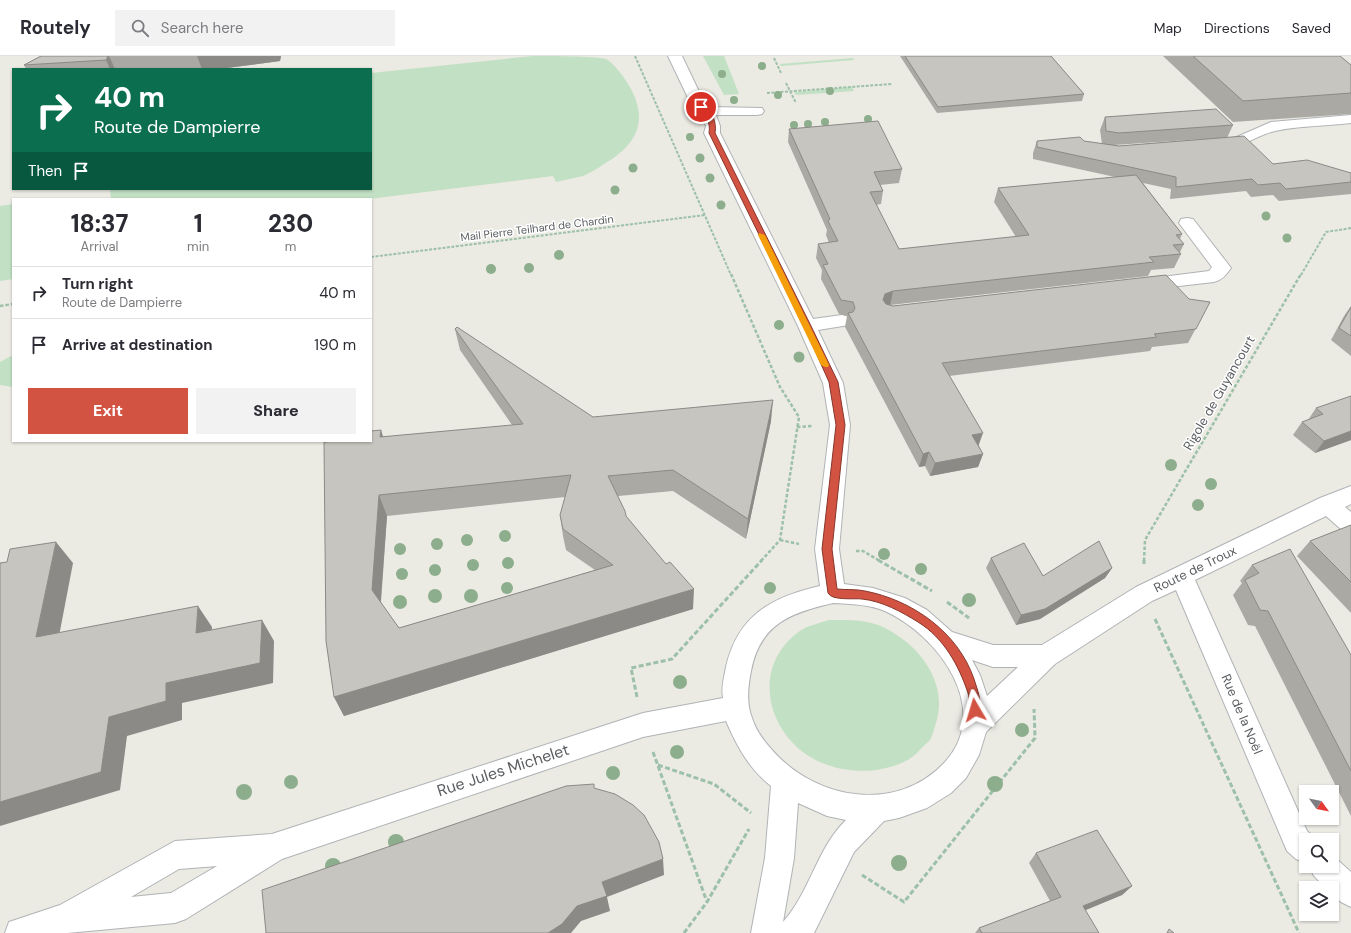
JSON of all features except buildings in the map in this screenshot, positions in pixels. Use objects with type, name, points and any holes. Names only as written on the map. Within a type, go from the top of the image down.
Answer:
[{"type":"street","points":[[675,56],[697,102],[710,118],[712,133],[808,326],[833,382],[840,425],[827,549],[833,593]]},
{"type":"street","points":[[710,118],[720,117],[731,111],[757,111]]},
{"type":"street","points":[[1204,146],[1235,143],[1270,127],[1351,119]]},
{"type":"street","points":[[1127,286],[1214,276],[1222,268],[1187,223]]},
{"type":"street","points":[[808,326],[842,321]]},
{"type":"street","name":"Route de Troux","points":[[975,725],[1046,656],[1144,594],[1182,577],[1351,494]]},
{"type":"street","points":[[1328,504],[1351,525]]},
{"type":"street","name":"Rue de la Noël","points":[[1182,577],[1299,838]]},
{"type":"street","points":[[833,593],[865,595],[895,604],[924,620],[948,642],[964,667],[974,696],[975,725],[966,757],[944,784],[912,802],[875,810],[843,808],[813,798],[785,783],[761,760],[744,734],[735,707],[735,672],[747,641],[769,617],[798,600],[833,593]]},
{"type":"street","points":[[948,642],[993,656],[1046,656]]},
{"type":"street","name":"Rue Jules Michelet","points":[[66,918],[175,908],[275,847],[643,724],[735,707]]},
{"type":"street","points":[[766,933],[775,893],[785,823],[785,783]]},
{"type":"street","points":[[794,933],[805,920],[844,842],[875,810]]},
{"type":"street","name":"Rue Jules Michelet","points":[[20,933],[66,918],[175,855],[275,847]]},
{"type":"street","points":[[1331,873],[1351,892]]},
{"type":"path","points":[[636,56],[780,387],[799,417],[780,540],[672,659],[631,668],[643,724],[707,902]]},
{"type":"path","points":[[774,58],[782,73]]},
{"type":"path","points":[[786,83],[796,103]]},
{"type":"path","points":[[764,93],[892,84]]},
{"type":"path","name":"Mail Pierre Teilhard de Chardin","points":[[372,258],[705,214]]},
{"type":"path","name":"Rigole de Guyancourt","points":[[1144,594],[1145,540],[1326,232],[1351,228]]},
{"type":"path","points":[[0,306],[12,304]]},
{"type":"path","points":[[780,540],[827,549],[862,551],[925,586],[937,595]]},
{"type":"path","points":[[1144,594],[1299,933]]},
{"type":"path","points":[[944,600],[975,623]]},
{"type":"path","points":[[836,859],[904,902],[1035,738],[1034,698],[1023,677]]},
{"type":"path","points":[[658,765],[714,784],[756,817],[785,823]]},
{"type":"path","points":[[684,933],[707,902],[756,817]]},
{"type":"green space","points":[[533,56],[571,56],[606,59],[617,68],[631,89],[639,113],[639,123],[631,141],[615,157],[586,175],[556,182],[553,176],[372,199],[111,198],[110,190],[372,190],[372,73]]},
{"type":"green space","points":[[703,56],[724,56],[739,94],[724,95]]},
{"type":"green space","points":[[853,58],[854,60],[781,66],[780,64]]},
{"type":"green space","points":[[852,87],[854,91],[796,95],[794,92]]},
{"type":"green space","points":[[12,204],[12,279],[0,281],[0,206]]},
{"type":"green space","points":[[12,356],[12,387],[0,385],[0,362]]},
{"type":"green space","points":[[829,620],[850,620],[872,623],[885,628],[910,645],[921,656],[929,668],[939,696],[939,711],[930,740],[908,760],[892,766],[867,771],[849,770],[832,766],[815,760],[807,755],[792,742],[780,727],[773,710],[770,692],[771,674],[777,657],[787,642],[803,629]]},
{"type":"slow traffic","points":[[761,235],[808,326],[825,365]]},
{"type":"route","points":[[701,107],[707,111],[713,126],[712,133],[756,225],[808,326],[833,382],[840,425],[827,549],[833,593],[865,595],[895,604],[924,620],[948,642],[964,667],[974,696],[975,710]]}]
